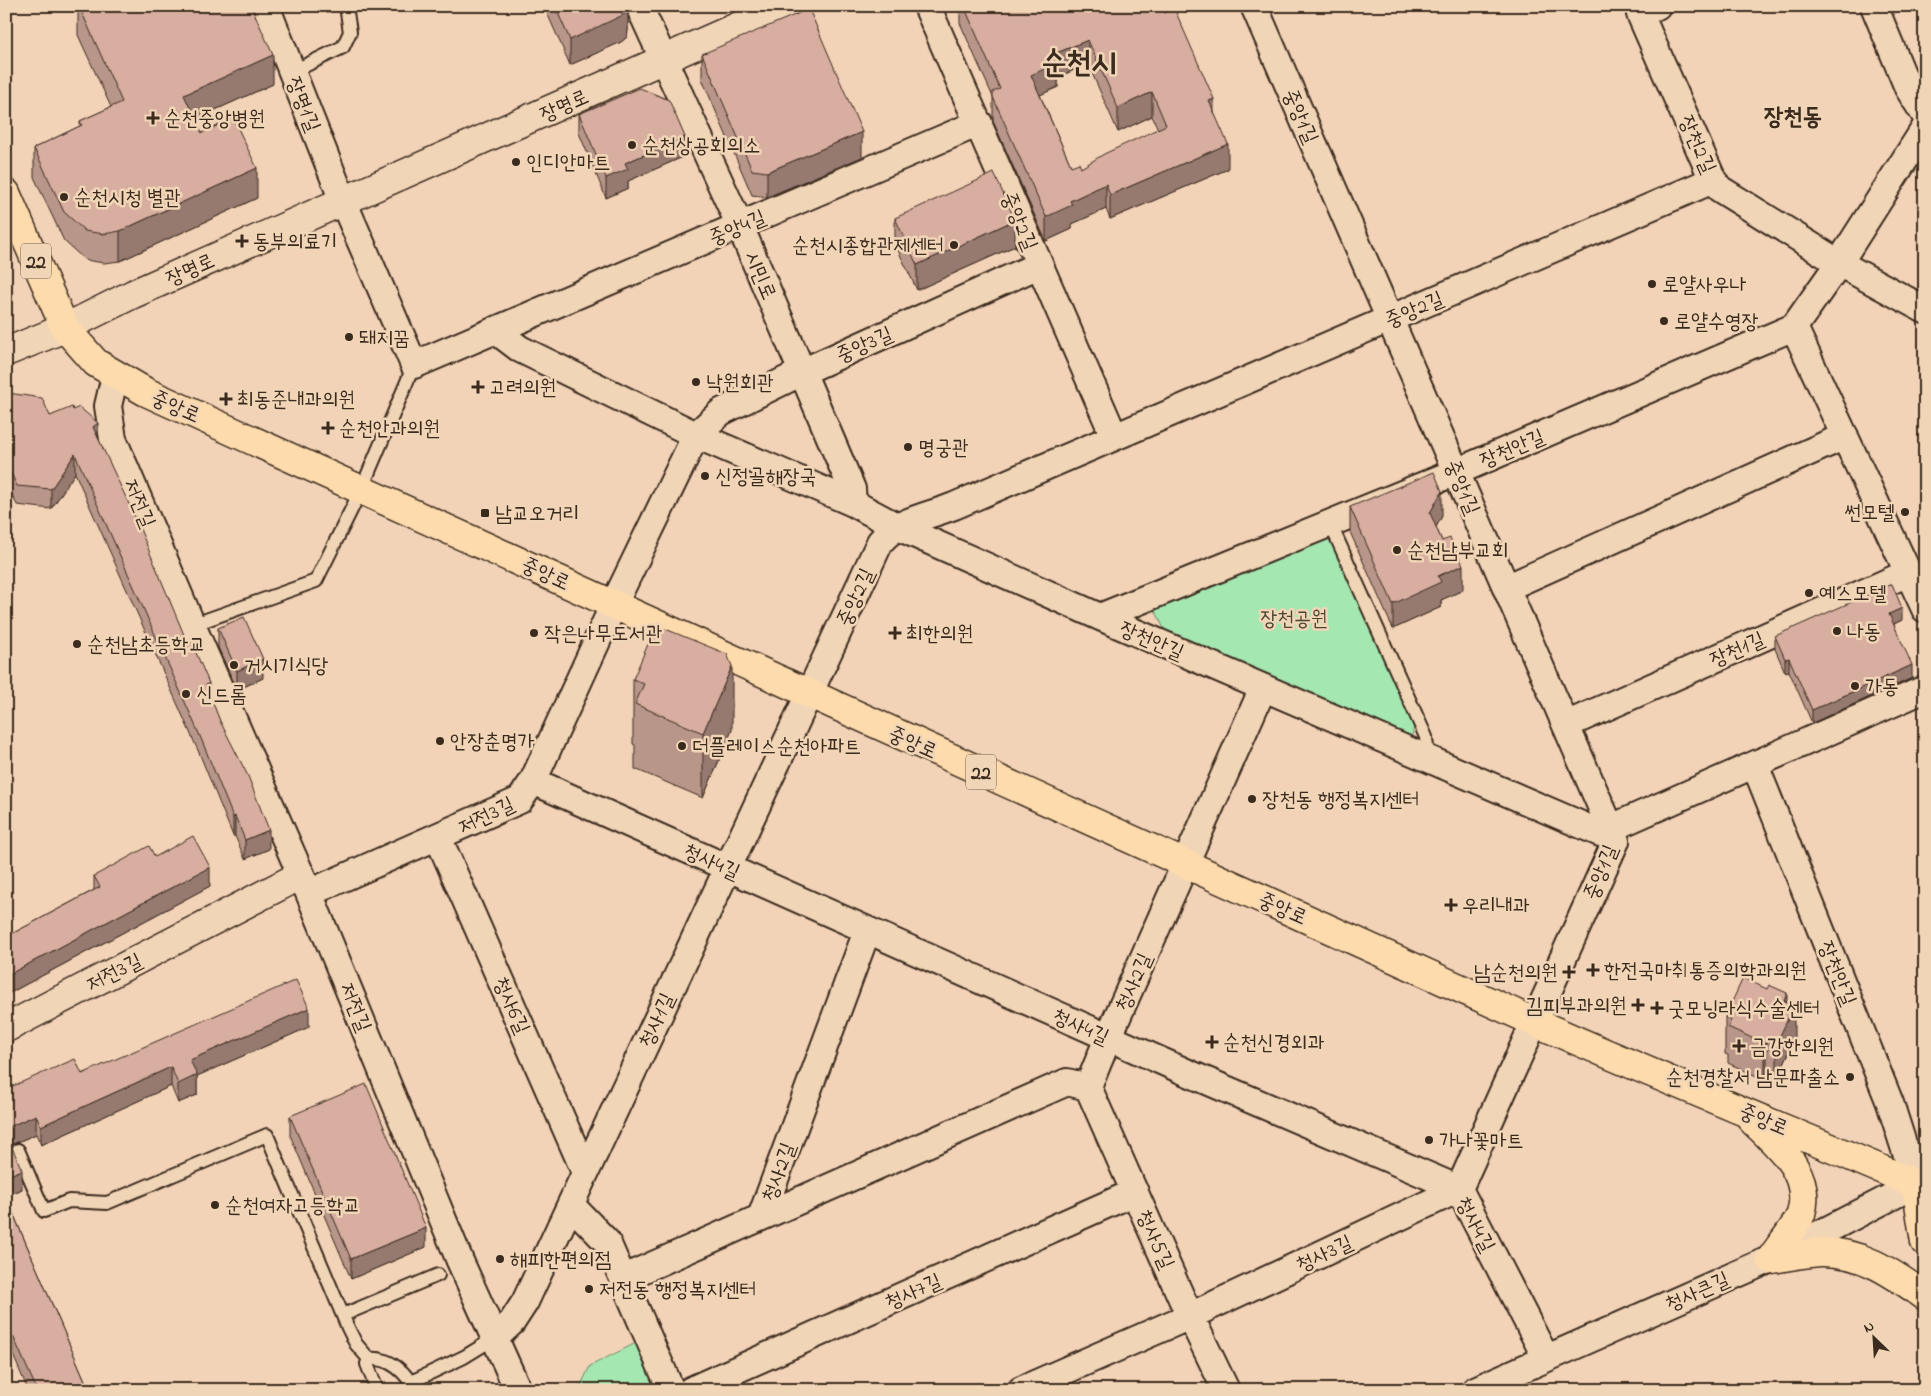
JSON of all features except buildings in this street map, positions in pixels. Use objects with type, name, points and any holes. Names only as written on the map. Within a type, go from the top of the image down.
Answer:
[{"type":"main road","name":"중앙로","points":[[6,194],[65,328],[96,363],[115,376],[809,695],[1534,1022],[1742,1110],[1922,1177]]},
{"type":"main road","points":[[1742,1110],[1791,1159],[1804,1192],[1800,1214],[1771,1259]]},
{"type":"main road","points":[[1922,1177],[1925,1242]]},
{"type":"main road","points":[[1771,1259],[1820,1252],[1852,1255],[1886,1268],[1925,1296]]},
{"type":"street","name":"장명1길","points":[[266,6],[343,201]]},
{"type":"street","name":"시민로","points":[[639,6],[740,226],[852,489],[853,502]]},
{"type":"street","name":"장명로","points":[[6,352],[65,328],[134,294],[784,6]]},
{"type":"street","name":"중앙2길","points":[[928,6],[1114,436]]},
{"type":"street","name":"중앙1길","points":[[1254,6],[1616,841],[1534,1022]]},
{"type":"street","name":"장천2길","points":[[1657,6],[1640,14],[1713,180],[1731,197],[1839,263],[1925,310]]},
{"type":"street","points":[[1874,6],[1908,88],[1925,115]]},
{"type":"street","name":"중앙4길","points":[[414,366],[979,123]]},
{"type":"street","points":[[1925,128],[1839,263],[1794,327],[1925,609]]},
{"type":"street","name":"중앙2길","points":[[809,695],[880,542],[896,526],[954,506],[1713,180]]},
{"type":"street","points":[[343,201],[414,366]]},
{"type":"street","name":"중앙3길","points":[[614,604],[696,435],[721,412],[802,372],[1039,265]]},
{"type":"street","name":"장천안길","points":[[1100,618],[1456,472],[1794,327]]},
{"type":"street","points":[[495,330],[520,349],[696,435],[853,502],[896,526]]},
{"type":"street","name":"저전길","points":[[115,376],[108,406],[113,440],[305,884],[460,1261],[518,1390]]},
{"type":"street","points":[[1506,588],[1845,436]]},
{"type":"street","name":"장천안길","points":[[896,526],[1100,618],[1600,833],[1925,689]]},
{"type":"street","name":"장천1길","points":[[1566,726],[1908,572]]},
{"type":"street","name":"저전3길","points":[[6,1028],[305,884],[438,837],[520,800],[532,781],[614,604]]},
{"type":"street","name":"청사2길","points":[[624,1278],[1067,1082],[1088,1087],[1263,688]]},
{"type":"street","name":"청사1길","points":[[495,1338],[512,1322],[525,1302],[809,695]]},
{"type":"street","name":"장천안길","points":[[1754,765],[1890,1103],[1922,1177]]},
{"type":"street","name":"청사4길","points":[[532,781],[1108,1038],[1459,1189],[1546,1358]]},
{"type":"street","name":"청사6길","points":[[438,837],[585,1172]]},
{"type":"street","name":"청사2길","points":[[761,1217],[867,931]]},
{"type":"street","points":[[1459,1189],[1534,1022]]},
{"type":"street","name":"청사5길","points":[[1088,1087],[1190,1316],[1226,1390]]},
{"type":"street","name":"청사큰길","points":[[1475,1390],[1507,1383],[1546,1358],[1771,1259],[1922,1177]]},
{"type":"street","name":"청사3길","points":[[1021,1390],[1190,1316],[1459,1189]]},
{"type":"street","name":"청사7길","points":[[691,1390],[1135,1192]]},
{"type":"street","points":[[571,1205],[607,1242],[671,1390]]},
{"type":"lane","points":[[292,72],[343,47],[350,32],[346,6]]},
{"type":"lane","points":[[192,626],[316,581],[362,488],[414,366]]},
{"type":"lane","points":[[1330,523],[1426,737],[1428,759]]},
{"type":"lane","points":[[18,1150],[44,1211],[69,1200],[107,1203],[267,1135],[356,1344],[369,1360]]},
{"type":"lane","points":[[343,1315],[438,1275]]},
{"type":"lane","points":[[369,1360],[376,1359],[402,1370],[413,1386],[495,1338]]},
{"type":"lane","points":[[369,1360],[367,1364],[377,1390]]},
{"type":"green space","name":"장천공원","points":[[1328,529],[1414,724],[1412,738],[1169,639],[1153,606]]},
{"type":"green space","points":[[644,1339],[667,1390],[570,1390],[581,1385],[590,1366]]},
{"type":"place","name":"순천중앙병원","points":[[153,118]]},
{"type":"place","name":"순천상공회의소","points":[[632,145]]},
{"type":"place","name":"인디안마트","points":[[516,162]]},
{"type":"place","name":"순천시청 별관","points":[[64,197]]},
{"type":"place","name":"동부의료기","points":[[242,241]]},
{"type":"place","name":"순천시종합관제센터","points":[[954,245]]},
{"type":"place","name":"로얄사우나","points":[[1652,284]]},
{"type":"place","name":"로얄수영장","points":[[1664,321]]},
{"type":"place","name":"돼지꿈","points":[[349,337]]},
{"type":"place","name":"낙원회관","points":[[696,382]]},
{"type":"place","name":"고려의원","points":[[478,387]]},
{"type":"place","name":"최동준내과의원","points":[[226,399]]},
{"type":"place","name":"순천안과의원","points":[[328,428]]},
{"type":"place","name":"명궁관","points":[[908,447]]},
{"type":"place","name":"신정골해장국","points":[[705,476]]},
{"type":"place","name":"썬모텔","points":[[1905,512]]},
{"type":"place","name":"남교오거리","points":[[485,513]]},
{"type":"place","name":"순천남부교회","points":[[1397,550]]},
{"type":"place","name":"예스모텔","points":[[1809,593]]},
{"type":"place","name":"나동","points":[[1837,631]]},
{"type":"place","name":"작은나무도서관","points":[[534,633]]},
{"type":"place","name":"최한의원","points":[[895,633]]},
{"type":"place","name":"순천남초등학교","points":[[77,644]]},
{"type":"place","name":"거시기식당","points":[[234,665]]},
{"type":"place","name":"가동","points":[[1855,686]]},
{"type":"place","name":"신드롬","points":[[186,694]]},
{"type":"place","name":"안장춘명가","points":[[440,741]]},
{"type":"place","name":"더플레이스순천아파트","points":[[682,746]]},
{"type":"place","name":"장천동 행정복지센터","points":[[1252,799]]},
{"type":"place","name":"우리내과","points":[[1451,905]]},
{"type":"place","name":"한전국마취통증의학과의원","points":[[1593,970]]},
{"type":"place","name":"남순천의원","points":[[1569,972]]},
{"type":"place","name":"김피부과의원","points":[[1638,1005]]},
{"type":"place","name":"굿모닝라식수술센터","points":[[1657,1008]]},
{"type":"place","name":"순천신경외과","points":[[1212,1042]]},
{"type":"place","name":"금강한의원","points":[[1739,1046]]},
{"type":"place","name":"순천경찰서 남문파출소","points":[[1850,1077]]},
{"type":"place","name":"가나꽃마트","points":[[1429,1140]]},
{"type":"place","name":"순천여자고등학교","points":[[215,1205]]},
{"type":"place","name":"해피한편의점","points":[[500,1259]]},
{"type":"place","name":"저전동 행정복지센터","points":[[589,1289]]},
{"type":"district","name":"순천시","points":[[1079,61]]},
{"type":"district","name":"장천동","points":[[1793,116]]}]
